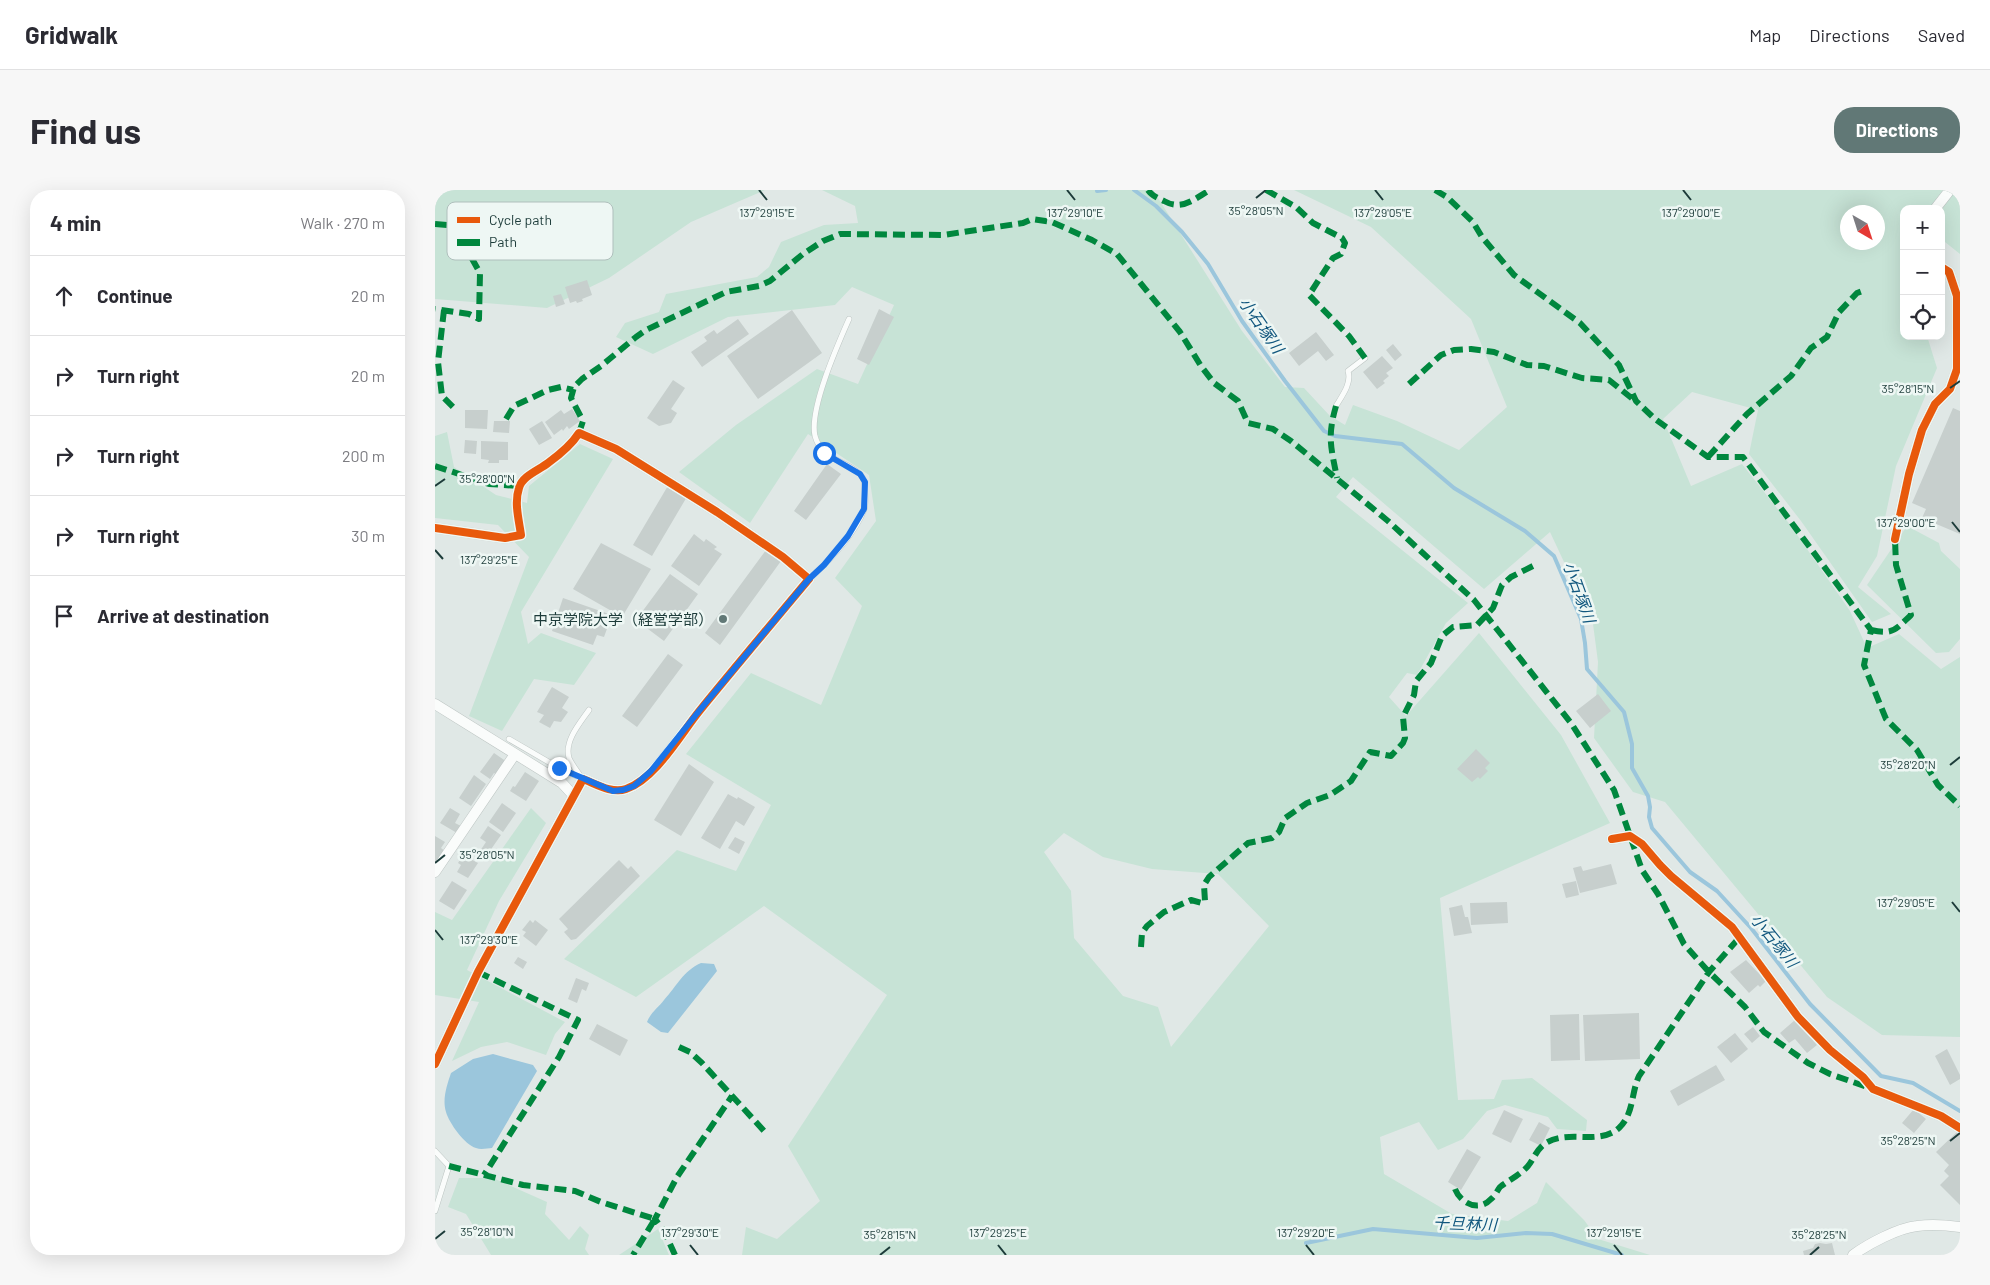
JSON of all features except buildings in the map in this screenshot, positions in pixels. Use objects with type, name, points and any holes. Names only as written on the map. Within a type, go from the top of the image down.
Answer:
[{"type":"street","points":[[1938,205],[1950,190]]},
{"type":"street","points":[[1895,539],[1909,474],[1922,430],[1935,404],[1950,389],[1957,369],[1957,296],[1949,272],[1945,270]]},
{"type":"street","points":[[435,528],[505,538],[521,535],[517,502],[519,486],[528,476],[562,451],[579,433],[617,449],[717,512],[783,557],[809,579],[651,771],[634,786],[623,790],[613,791],[583,779],[478,972],[435,1064]]},
{"type":"street","points":[[435,704],[562,783],[573,795]]},
{"type":"street","points":[[435,872],[515,754]]},
{"type":"street","points":[[1613,838],[1630,836],[1642,844],[1659,866],[1732,927],[1797,1016],[1831,1050],[1863,1077],[1873,1089],[1941,1116],[1960,1128]]},
{"type":"street","points":[[1853,1255],[1888,1236],[1916,1226],[1960,1227]]},
{"type":"lane","points":[[809,579],[824,565],[848,536],[864,509],[865,482],[860,474],[824,453],[817,441],[814,428],[815,416],[824,381],[849,319]]},
{"type":"lane","points":[[1335,406],[1347,385],[1348,371],[1365,358]]},
{"type":"lane","points":[[583,779],[569,757],[569,747],[572,735],[589,710]]},
{"type":"lane","points":[[509,739],[559,768],[583,779]]},
{"type":"lane","points":[[435,1151],[449,1166],[435,1211]]},
{"type":"green space","points":[[435,190],[765,190],[691,222],[609,278],[547,308],[435,299]]},
{"type":"green space","points":[[822,190],[1153,190],[1242,331],[1285,387],[1304,388],[1330,416],[1345,425],[1353,405],[1397,421],[1459,450],[1507,407],[1471,319],[1371,227],[1294,190],[1960,190],[1960,254],[1945,242],[1945,205],[1900,205],[1900,340],[1928,340],[1937,368],[1896,466],[1877,556],[1858,587],[1891,614],[1872,622],[1801,521],[1749,454],[1758,410],[1692,392],[1663,419],[1691,486],[1742,464],[1791,526],[1850,611],[1867,648],[1899,634],[1941,669],[1960,657],[1960,1037],[1882,1035],[1827,997],[1665,802],[1633,792],[1594,738],[1598,662],[1593,624],[1550,532],[1484,589],[1353,477],[1336,497],[1468,603],[1446,623],[1417,675],[1407,673],[1389,697],[1406,716],[1479,633],[1561,735],[1610,823],[1440,898],[1458,1100],[1494,1099],[1502,1080],[1532,1078],[1587,1120],[1586,1131],[1557,1129],[1548,1117],[1505,1105],[1487,1111],[1463,1139],[1438,1150],[1419,1122],[1380,1137],[1384,1174],[1452,1214],[1508,1221],[1537,1203],[1546,1182],[1584,1220],[1598,1239],[1650,1255],[742,1255],[746,1227],[777,1239],[820,1201],[788,1146],[887,995],[764,906],[636,997],[564,959],[677,850],[736,871],[771,805],[686,754],[751,673],[821,705],[862,606],[835,578],[876,521],[869,475],[808,434],[750,523],[679,472],[736,425],[817,369],[858,384],[894,305],[852,287],[835,305],[728,317],[653,354],[616,337],[625,323],[659,312],[666,294],[757,277],[769,267],[781,242],[824,225],[858,223],[855,206]],"holes":[[[1064,833],[1103,857],[1152,869],[1218,874],[1269,926],[1171,1047],[1158,1007],[1123,996],[1074,938],[1071,891],[1044,852]]]},
{"type":"green space","points":[[447,432],[454,467],[496,495],[527,503],[529,486],[580,444],[613,459],[521,612],[528,644],[541,633],[596,653],[574,685],[534,679],[502,731],[469,716],[529,557],[498,525],[435,518],[435,436]]},
{"type":"green space","points":[[1907,526],[1939,543],[1941,551],[1960,569],[1960,639],[1949,652],[1936,653],[1867,585]]},
{"type":"green space","points":[[531,808],[546,823],[499,901],[467,970],[565,1022],[555,1034],[546,1055],[507,1042],[481,1047],[452,1061],[479,1002],[435,995],[435,912],[452,920]]},
{"type":"green space","points":[[459,1178],[493,1178],[547,1202],[545,1214],[569,1240],[580,1226],[589,1235],[585,1249],[589,1255],[491,1255],[466,1214],[448,1207]]},
{"type":"green space","points":[[658,1229],[669,1255],[619,1255]]},
{"type":"water","points":[[701,963],[714,964],[717,971],[668,1033],[661,1032],[647,1022],[689,970]]},
{"type":"water","points":[[493,1054],[533,1065],[537,1071],[492,1148],[478,1149],[467,1143],[450,1122],[445,1107],[445,1092],[451,1073],[473,1059]]},
{"type":"waterway","name":"小石塚川","points":[[1097,191],[1106,190]]},
{"type":"waterway","name":"小石塚川","points":[[1134,190],[1156,206],[1182,232],[1208,264],[1242,321],[1324,431],[1335,436],[1402,444],[1454,488],[1525,531],[1554,556],[1581,619],[1587,669],[1624,712],[1632,744],[1632,768],[1648,796],[1649,817],[1652,828],[1690,872],[1717,891],[1751,928],[1810,1004],[1881,1076],[1913,1083],[1960,1111]]},
{"type":"waterway","name":"千旦林川","points":[[1306,1243],[1373,1229],[1477,1238],[1526,1233],[1552,1234],[1622,1255]]},
{"type":"marked path","points":[[1148,190],[1157,198],[1177,205],[1188,203],[1210,190]]},
{"type":"marked path","points":[[1266,190],[1296,207],[1313,223],[1342,238],[1345,243],[1341,254],[1333,258],[1309,295],[1349,336],[1365,358]]},
{"type":"marked path","points":[[1435,190],[1447,197],[1473,222],[1482,237],[1514,275],[1580,323],[1619,365],[1636,401],[1655,419],[1708,457],[1743,457],[1871,630],[1864,665],[1886,719],[1917,750],[1938,785],[1960,806]]},
{"type":"marked path","points":[[579,433],[583,421],[571,398],[574,387],[636,337],[646,330],[726,292],[759,286],[770,281],[803,254],[823,241],[840,234],[943,235],[1023,223],[1032,219],[1052,222],[1092,240],[1117,254],[1180,332],[1214,383],[1238,401],[1248,423],[1273,429],[1291,441],[1388,521],[1474,600],[1571,723],[1614,790],[1642,870],[1658,894],[1684,944],[1708,971],[1745,1007],[1764,1032],[1808,1063],[1830,1074],[1870,1088]]},
{"type":"marked path","points":[[435,224],[447,225]]},
{"type":"marked path","points":[[435,309],[469,314],[479,319],[480,273],[473,260]]},
{"type":"marked path","points":[[1708,457],[1747,414],[1791,376],[1811,348],[1827,337],[1839,312],[1857,293],[1865,290]]},
{"type":"marked path","points":[[444,310],[438,362],[442,396],[456,410]]},
{"type":"marked path","points":[[1409,384],[1441,355],[1454,350],[1471,349],[1494,352],[1527,365],[1544,366],[1582,378],[1609,380],[1634,400]]},
{"type":"marked path","points":[[506,419],[514,406],[548,390],[561,387],[573,390]]},
{"type":"marked path","points":[[1336,406],[1331,442],[1337,478]]},
{"type":"marked path","points":[[435,466],[489,484],[519,486]]},
{"type":"marked path","points":[[1871,630],[1884,632],[1893,630],[1911,615],[1896,565],[1895,539]]},
{"type":"marked path","points":[[1141,947],[1142,933],[1147,926],[1164,912],[1191,900],[1202,903],[1205,901],[1204,885],[1209,877],[1248,843],[1272,838],[1279,832],[1285,818],[1307,803],[1330,795],[1351,781],[1370,752],[1391,756],[1405,738],[1403,717],[1414,695],[1416,681],[1431,663],[1442,636],[1453,627],[1477,625],[1493,608],[1502,585],[1511,577],[1537,564]]},
{"type":"marked path","points":[[1455,1189],[1461,1199],[1476,1206],[1481,1205],[1492,1198],[1500,1187],[1525,1169],[1540,1148],[1546,1143],[1564,1137],[1602,1136],[1619,1128],[1630,1110],[1639,1076],[1709,972],[1739,938]]},
{"type":"marked path","points":[[478,972],[578,1020],[559,1057],[484,1175]]},
{"type":"marked path","points":[[679,1047],[690,1052],[702,1063],[765,1132]]},
{"type":"marked path","points":[[675,1255],[664,1231],[655,1219],[677,1177],[732,1096]]},
{"type":"marked path","points":[[449,1166],[523,1185],[575,1191],[601,1202],[655,1219],[633,1255]]},
{"type":"cycle path","points":[[1895,539],[1909,474],[1922,430],[1935,404],[1950,389],[1957,369],[1957,296],[1949,272],[1945,270]]},
{"type":"cycle path","points":[[435,528],[505,538],[521,535],[517,506],[521,484],[527,477],[561,453],[579,433],[616,449],[717,512],[783,557],[809,579],[648,776],[637,784],[621,790],[604,788],[583,779],[478,972],[435,1064]]},
{"type":"cycle path","points":[[1612,839],[1630,836],[1642,844],[1671,876],[1732,927],[1798,1017],[1830,1050],[1863,1077],[1873,1089],[1941,1116],[1960,1128]]},
{"type":"place","name":"中京学院大学（経営学部）","points":[[723,619]]},
{"type":"route","points":[[559,768],[613,791],[623,790],[634,786],[651,771],[669,750],[809,579],[824,565],[848,536],[864,509],[865,482],[860,474],[824,453]]}]
